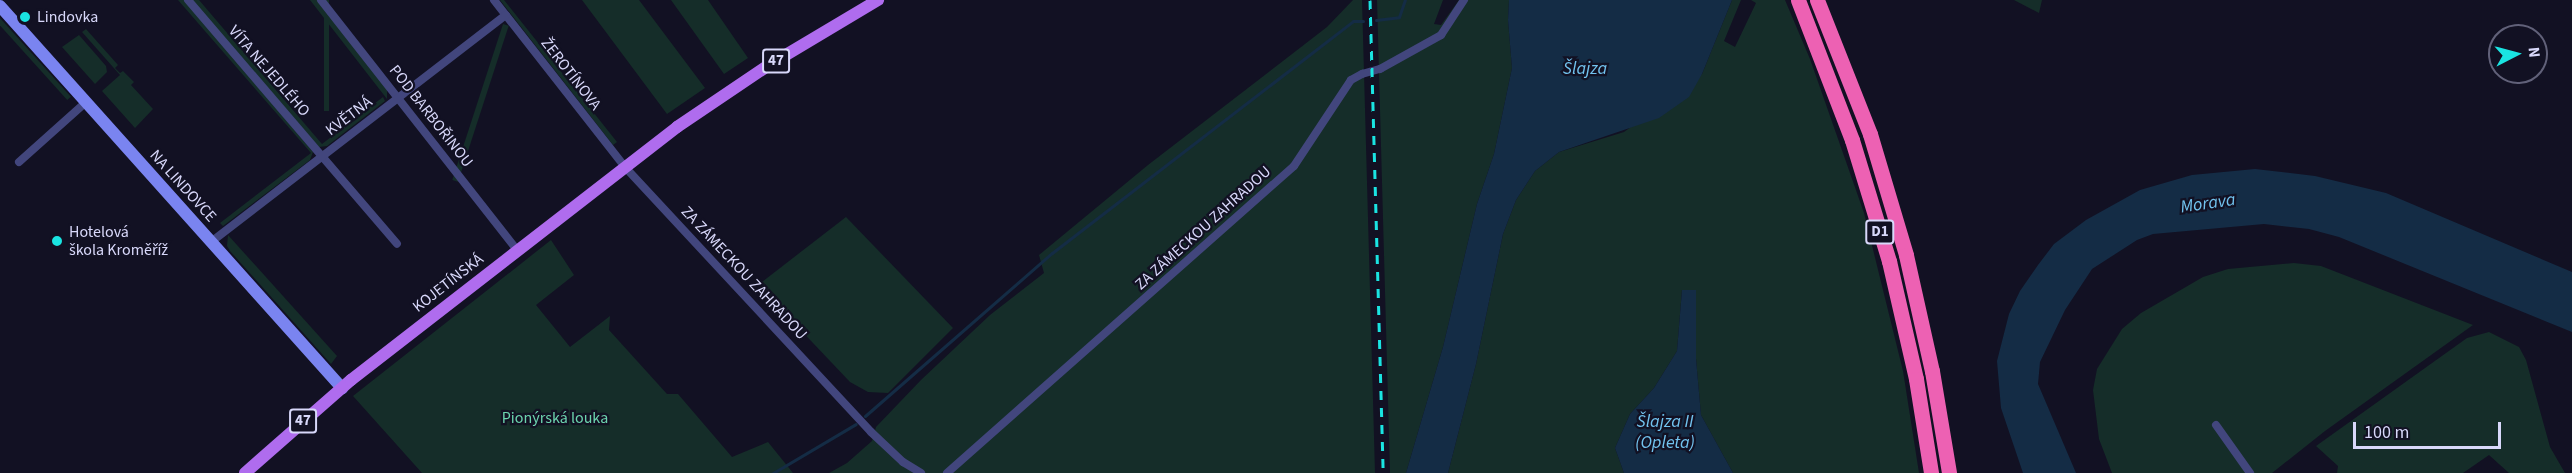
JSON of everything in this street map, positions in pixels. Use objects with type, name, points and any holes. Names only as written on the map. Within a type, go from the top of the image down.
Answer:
[{"type":"highway","name":"D1","points":[[1798,0],[1849,130],[1889,261],[1916,380],[1931,473]]},
{"type":"highway","name":"D1","points":[[1817,0],[1870,134],[1906,255],[1932,371],[1949,473]]},
{"type":"main road","name":"KOJETÍNSKÁ","points":[[245,473],[342,388],[624,166],[769,65],[878,0]]},
{"type":"main road","name":"NA LINDOVCE","points":[[0,6],[342,388]]},
{"type":"street","name":"VÍTA NEJEDLÉHO","points":[[188,0],[397,244]]},
{"type":"street","name":"POD BARBOŘINOU","points":[[321,0],[517,250]]},
{"type":"street","name":"ŽEROTÍNOVA","points":[[494,0],[624,166]]},
{"type":"street","name":"ZA ZÁMECKOU ZAHRADOU","points":[[947,473],[1294,166],[1351,80],[1380,69],[1441,35],[1464,0]]},
{"type":"street","name":"KVĚTNÁ","points":[[211,242],[506,15]]},
{"type":"street","points":[[19,162],[86,102]]},
{"type":"street","name":"ZA ZÁMECKOU ZAHRADOU","points":[[624,166],[871,432],[903,462],[921,473]]},
{"type":"street","points":[[2216,425],[2250,473]]},
{"type":"green space","points":[[178,0],[185,0],[313,152],[310,160],[223,226],[220,223],[311,153]]},
{"type":"green space","points":[[192,0],[199,0],[322,144],[383,97],[385,101],[327,146],[319,147]]},
{"type":"green space","points":[[310,0],[317,0],[387,89],[387,99]]},
{"type":"green space","points":[[324,0],[329,0],[329,111],[324,111]]},
{"type":"green space","points":[[500,0],[504,0],[617,142],[613,145]]},
{"type":"green space","points":[[582,0],[639,0],[705,88],[667,114]]},
{"type":"green space","points":[[671,0],[708,0],[748,58],[724,74]]},
{"type":"green space","points":[[1353,0],[1362,0],[1375,473],[829,473],[847,463],[872,441],[876,427],[921,380],[990,315],[1044,273],[1039,255],[1148,165],[1327,27]]},
{"type":"green space","points":[[1377,0],[1443,0],[1434,24],[1441,25],[1459,0],[1509,0],[1508,20],[1512,68],[1494,154],[1477,204],[1443,347],[1406,473],[1390,473]]},
{"type":"green space","points":[[1732,0],[1741,0],[1724,41],[1735,47],[1756,3],[1751,0],[1785,0],[1810,59],[1864,213],[1903,371],[1919,473],[1733,473],[1701,415],[1696,359],[1696,290],[1682,290],[1677,351],[1654,388],[1630,414],[1615,448],[1624,473],[1448,473],[1476,364],[1503,234],[1516,200],[1535,171],[1559,152],[1624,132],[1702,74]]},
{"type":"green space","points":[[2014,0],[2042,0],[2039,13]]},
{"type":"green space","points":[[0,18],[71,97],[67,100],[0,25]]},
{"type":"green space","points":[[503,24],[509,26],[458,182],[452,180]]},
{"type":"green space","points":[[86,29],[118,65],[115,68],[120,73],[123,71],[134,82],[131,85],[153,109],[135,128],[102,91],[120,75],[82,32]]},
{"type":"green space","points":[[79,35],[106,66],[107,72],[95,84],[62,47]]},
{"type":"green space","points":[[846,217],[953,328],[888,393],[868,392],[850,382],[758,285]]},
{"type":"green space","points":[[228,235],[337,356],[331,364],[230,251],[227,246]]},
{"type":"green space","name":"Pionýrská louka","points":[[551,240],[574,275],[536,305],[570,347],[610,316],[609,330],[667,394],[678,394],[732,457],[768,442],[793,473],[422,473],[353,396]]},
{"type":"green space","points":[[2294,263],[2321,266],[2473,325],[2325,431],[2272,473],[2112,473],[2099,439],[2093,390],[2097,369],[2122,329],[2141,313],[2203,277],[2228,269]]},
{"type":"green space","points":[[2489,332],[2519,347],[2526,360],[2550,447],[2565,473],[2509,473],[2489,455],[2463,473],[2337,473],[2338,466],[2316,446],[2467,338]]},
{"type":"water","name":"Šlajza","points":[[1509,0],[1732,0],[1702,74],[1689,97],[1659,118],[1559,152],[1535,171],[1516,200],[1503,234],[1476,364],[1448,473],[1406,473],[1443,347],[1477,204],[1494,154],[1512,68],[1508,20]]},
{"type":"water","name":"Morava","points":[[2255,169],[2315,176],[2386,193],[2572,272],[2572,332],[2339,237],[2309,229],[2264,224],[2153,234],[2137,240],[2092,269],[2065,310],[2040,362],[2038,384],[2076,473],[2023,473],[2001,408],[1997,361],[2009,314],[2020,291],[2054,244],[2086,220],[2140,190],[2192,175]]},
{"type":"water","name":"Šlajza II (Opleta)","points":[[1682,290],[1696,290],[1696,359],[1701,415],[1733,473],[1624,473],[1615,448],[1630,414],[1654,388],[1677,351]]},
{"type":"waterway","points":[[1376,20],[1399,17],[1405,0]]},
{"type":"waterway","points":[[865,416],[1052,253],[1353,21],[1363,21]]},
{"type":"waterway","points":[[773,473],[856,424]]},
{"type":"railway","points":[[1370,0],[1383,473]]},
{"type":"place","name":"Lindovka","points":[[25,17]]},
{"type":"place","name":"Hotelová škola Kroměříž","points":[[57,241]]}]
